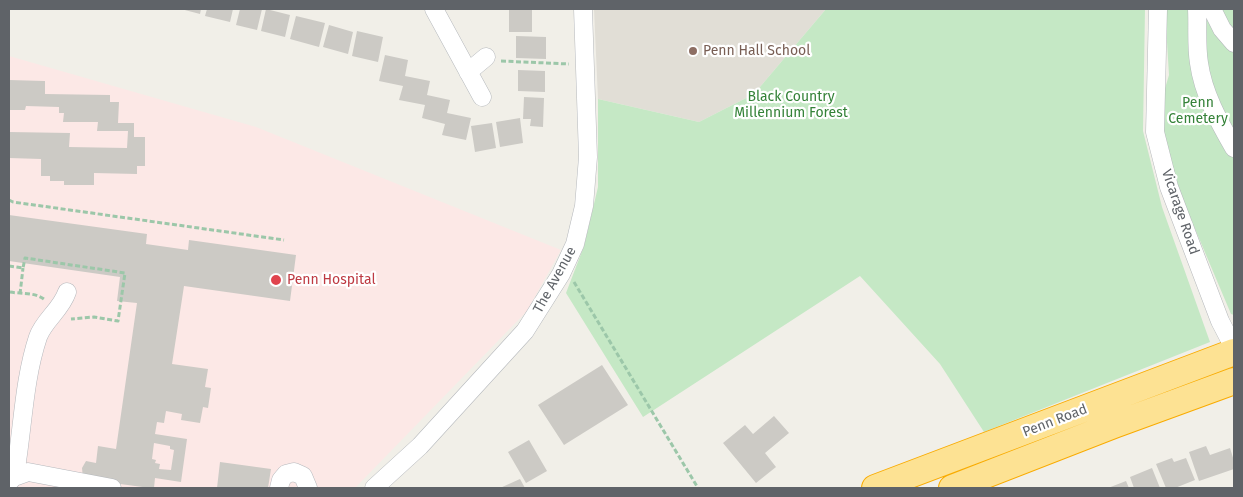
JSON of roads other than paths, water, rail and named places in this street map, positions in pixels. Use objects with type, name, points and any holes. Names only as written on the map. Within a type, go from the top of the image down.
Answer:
[{"type":"highway","name":"Penn Road","points":[[875,488],[1234,350]]},
{"type":"highway","name":"Penn Road","points":[[952,488],[1234,381]]},
{"type":"street","points":[[434,9],[482,97]]},
{"type":"street","name":"The Avenue","points":[[374,488],[420,446],[525,331],[564,268],[575,244],[584,206],[588,156],[583,9]]},
{"type":"street","name":"Vicarage Road","points":[[1158,9],[1155,132],[1168,186],[1220,321],[1234,350]]},
{"type":"street","points":[[1197,9],[1199,63],[1208,95],[1219,122],[1234,148]]},
{"type":"street","points":[[1212,9],[1222,29],[1234,43]]},
{"type":"street","points":[[468,72],[486,57]]},
{"type":"street","points":[[11,480],[21,441],[32,355],[39,334],[64,302],[66,292]]},
{"type":"street","points":[[11,480],[28,472],[112,488]]},
{"type":"street","points":[[280,488],[281,480],[286,474],[294,472],[303,476],[308,488]]},
{"type":"place","name":"Penn Hall School","points":[[693,51]]},
{"type":"place","name":"Penn Hospital","points":[[276,280]]},
{"type":"park label","name":"Black Country Millennium Forest","points":[[791,105]]},
{"type":"park label","name":"Penn Cemetery","points":[[1198,112]]}]
